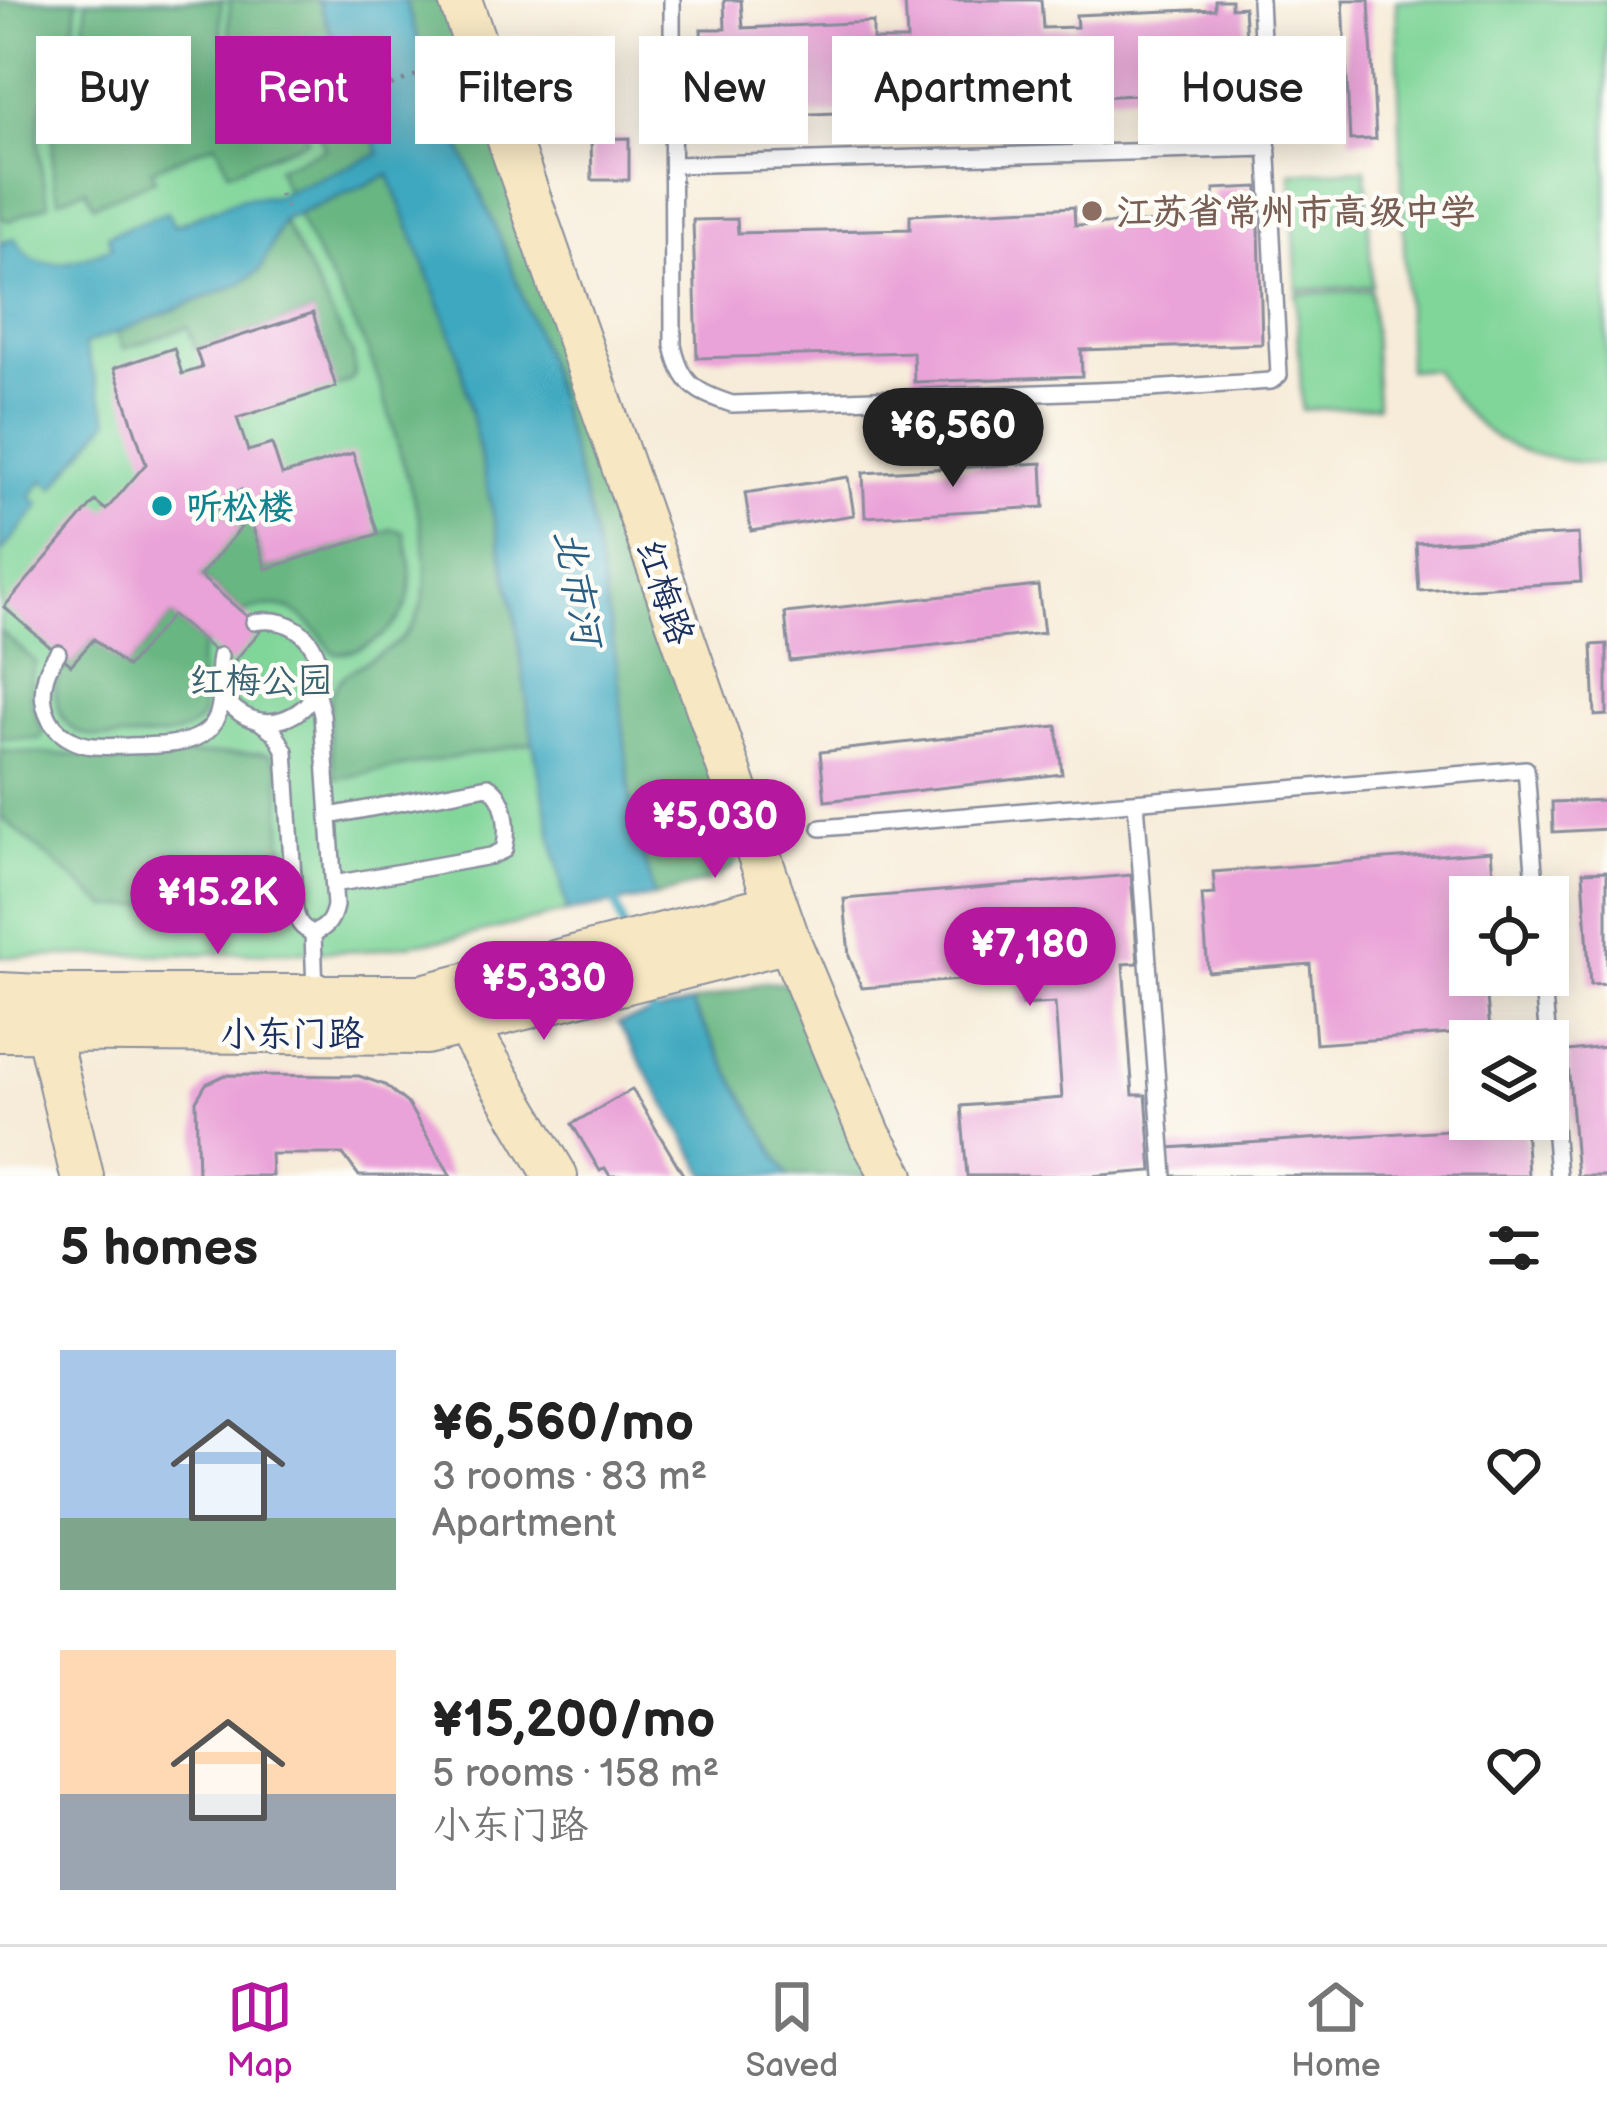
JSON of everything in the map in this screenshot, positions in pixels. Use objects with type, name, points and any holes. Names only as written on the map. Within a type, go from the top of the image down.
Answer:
[{"type":"street","name":"红梅路","points":[[460,0],[782,923],[870,1136],[893,1176]]},
{"type":"street","name":"小东门路","points":[[0,1030],[45,1013],[315,996],[444,1009],[782,923]]},
{"type":"street","name":"小东门路","points":[[0,994],[45,1013],[171,1033],[426,1033],[444,1009]]},
{"type":"street","points":[[444,1009],[530,1176]]},
{"type":"street","points":[[444,1009],[556,1176]]},
{"type":"street","points":[[45,1013],[82,1176]]},
{"type":"lane","points":[[672,0],[673,345],[678,370],[700,393],[732,404],[1150,389],[1271,381],[1279,375],[1260,0]]},
{"type":"lane","points":[[673,165],[1268,148]]},
{"type":"lane","points":[[58,653],[44,673],[43,694],[56,728],[71,740],[90,746],[187,743],[213,725],[249,717],[276,722],[292,716],[316,691],[319,659],[303,632],[274,620],[254,622]]},
{"type":"lane","points":[[213,725],[222,707],[220,656]]},
{"type":"lane","points":[[220,687],[228,703],[274,733],[285,751],[296,920],[313,933],[333,918],[335,906],[322,715],[316,691]]},
{"type":"lane","points":[[820,828],[1526,769],[1534,876]]},
{"type":"lane","points":[[329,816],[488,786],[502,801],[507,842],[504,850],[490,856],[334,884]]},
{"type":"lane","points":[[1136,802],[1164,1176]]},
{"type":"lane","points":[[313,933],[315,996]]},
{"type":"lane","points":[[1555,1140],[1558,1176]]},
{"type":"path","points":[[280,194],[290,217]]},
{"type":"green space","name":"红梅公园","points":[[0,0],[318,0],[333,36],[215,36],[215,144],[377,144],[403,208],[515,615],[533,743],[567,912],[461,937],[365,951],[0,957]]},
{"type":"green space","points":[[0,0],[77,0],[72,36],[36,36],[36,144],[49,204],[9,221],[0,216]]},
{"type":"green space","points":[[87,0],[222,0],[223,36],[215,36],[215,143],[151,170],[155,180],[93,205],[86,189],[59,200],[52,144],[191,144],[191,36],[84,36]]},
{"type":"green space","points":[[230,0],[318,0],[331,36],[232,36]]},
{"type":"green space","points":[[405,0],[450,0],[462,36],[417,36]]},
{"type":"green space","points":[[1396,0],[1607,0],[1607,464],[1550,458],[1506,443],[1469,415],[1434,370],[1408,370]]},
{"type":"green space","points":[[216,144],[298,144],[229,172]]},
{"type":"green space","points":[[323,144],[376,144],[380,154],[287,192],[277,168],[325,149]]},
{"type":"green space","points":[[459,144],[499,144],[742,851],[733,868],[654,897],[632,810],[617,665],[590,517],[545,357]]},
{"type":"green space","points":[[1366,169],[1372,286],[1297,290],[1291,173]]},
{"type":"green space","points":[[389,175],[457,348],[515,615],[533,743],[335,779],[329,706],[336,685],[408,632],[423,599],[426,565],[416,507],[375,370],[297,215]]},
{"type":"green space","points":[[283,221],[353,355],[355,374],[350,381],[336,387],[312,313],[196,350],[188,327],[123,349],[117,332],[240,284],[261,269]]},
{"type":"green space","points":[[1371,290],[1377,406],[1302,410],[1296,294]]},
{"type":"green space","points":[[241,490],[266,569],[392,529],[404,532],[410,590],[392,627],[363,647],[334,653],[296,613],[273,606],[243,613],[200,576],[209,501]]},
{"type":"green space","points":[[172,615],[205,643],[199,660],[203,716],[183,732],[156,737],[95,736],[71,728],[55,693],[67,661],[72,664],[94,639],[127,667]]},
{"type":"green space","points":[[0,631],[36,662],[30,689],[44,733],[40,739],[0,738]]},
{"type":"green space","points":[[0,751],[106,757],[271,755],[279,768],[285,887],[267,902],[107,907],[0,816]]},
{"type":"green space","points":[[764,982],[790,984],[878,1176],[788,1176],[691,1003]]},
{"type":"water","points":[[318,0],[405,0],[417,36],[415,144],[459,144],[545,357],[590,517],[617,665],[632,810],[654,897],[567,912],[533,743],[515,615],[457,348],[389,175],[283,220],[261,269],[240,284],[84,345],[109,420],[54,488],[43,480],[30,497],[40,505],[0,554],[0,244],[15,238],[34,259],[73,261],[112,247],[108,235],[167,212],[174,226],[242,198],[276,196],[379,154],[375,144],[391,144],[391,36],[332,36]]},
{"type":"water","points":[[691,1003],[788,1176],[707,1176],[618,1023]]},
{"type":"building","points":[[724,0],[741,0],[743,28],[873,22],[873,36],[832,36],[832,113],[808,114],[808,36],[701,36],[701,29],[725,29]]},
{"type":"building","points":[[905,0],[1041,0],[1043,28],[1077,27],[1076,15],[1215,9],[1215,0],[1231,0],[1231,8],[1244,7],[1246,36],[1138,36],[1138,95],[1114,96],[1114,36],[907,36]]},
{"type":"building","points":[[1343,0],[1369,0],[1376,139],[1350,140]]},
{"type":"building","points":[[615,138],[629,138],[629,180],[592,180],[591,144],[615,144]]},
{"type":"building","points":[[1258,187],[1262,344],[1081,350],[1082,376],[914,382],[913,352],[697,358],[693,220],[737,219],[738,233],[910,229],[910,215],[1074,207],[1075,225],[1215,221],[1214,189]]},
{"type":"building","name":"听松楼","points":[[313,313],[336,387],[237,418],[248,451],[272,444],[282,475],[353,453],[378,534],[266,569],[241,490],[209,501],[241,528],[200,576],[262,629],[231,665],[172,615],[127,667],[94,639],[71,665],[4,607],[95,501],[106,510],[146,464],[114,368],[174,348],[182,374],[202,368],[196,350]]},
{"type":"building","points":[[1042,463],[1044,507],[865,517],[863,473]]},
{"type":"building","points":[[848,477],[854,515],[751,531],[745,493]]},
{"type":"building","points":[[1578,534],[1581,582],[1419,591],[1416,543]]},
{"type":"building","points":[[1038,586],[1044,633],[790,661],[785,613]]},
{"type":"building","points":[[1607,644],[1607,715],[1595,716],[1592,645]]},
{"type":"building","points":[[1057,726],[1062,774],[825,801],[820,752]]},
{"type":"building","points":[[1607,800],[1607,829],[1553,832],[1552,802]]},
{"type":"building","points":[[1491,851],[1493,876],[1449,876],[1449,996],[1487,996],[1489,1020],[1449,1020],[1449,1034],[1316,1044],[1310,964],[1208,972],[1202,895],[1215,894],[1213,872]]},
{"type":"building","points":[[1607,871],[1607,984],[1590,985],[1583,872]]},
{"type":"building","points":[[1131,875],[1138,963],[1123,964],[1133,1095],[1146,1095],[1152,1171],[967,1176],[961,1106],[1062,1098],[1055,1003],[1022,1005],[1020,975],[862,988],[849,956],[844,899]]},
{"type":"building","points":[[1607,1047],[1607,1176],[1577,1176],[1569,1051]]},
{"type":"building","points":[[225,1075],[359,1076],[385,1085],[407,1103],[451,1176],[359,1176],[343,1154],[271,1154],[272,1176],[198,1176],[196,1101],[206,1084]]},
{"type":"building","points":[[632,1089],[684,1176],[610,1176],[605,1168],[600,1171],[572,1124]]},
{"type":"building","points":[[1449,1130],[1449,1140],[1526,1140],[1528,1176],[1170,1176],[1168,1148]]},
{"type":"waterway","name":"北市河","points":[[612,892],[625,933]]},
{"type":"waterway","name":"北市河","points":[[644,989],[656,1024]]},
{"type":"place","name":"江苏省常州市高级中学","points":[[1092,211]]},
{"type":"place","name":"听松楼","points":[[162,506]]}]
